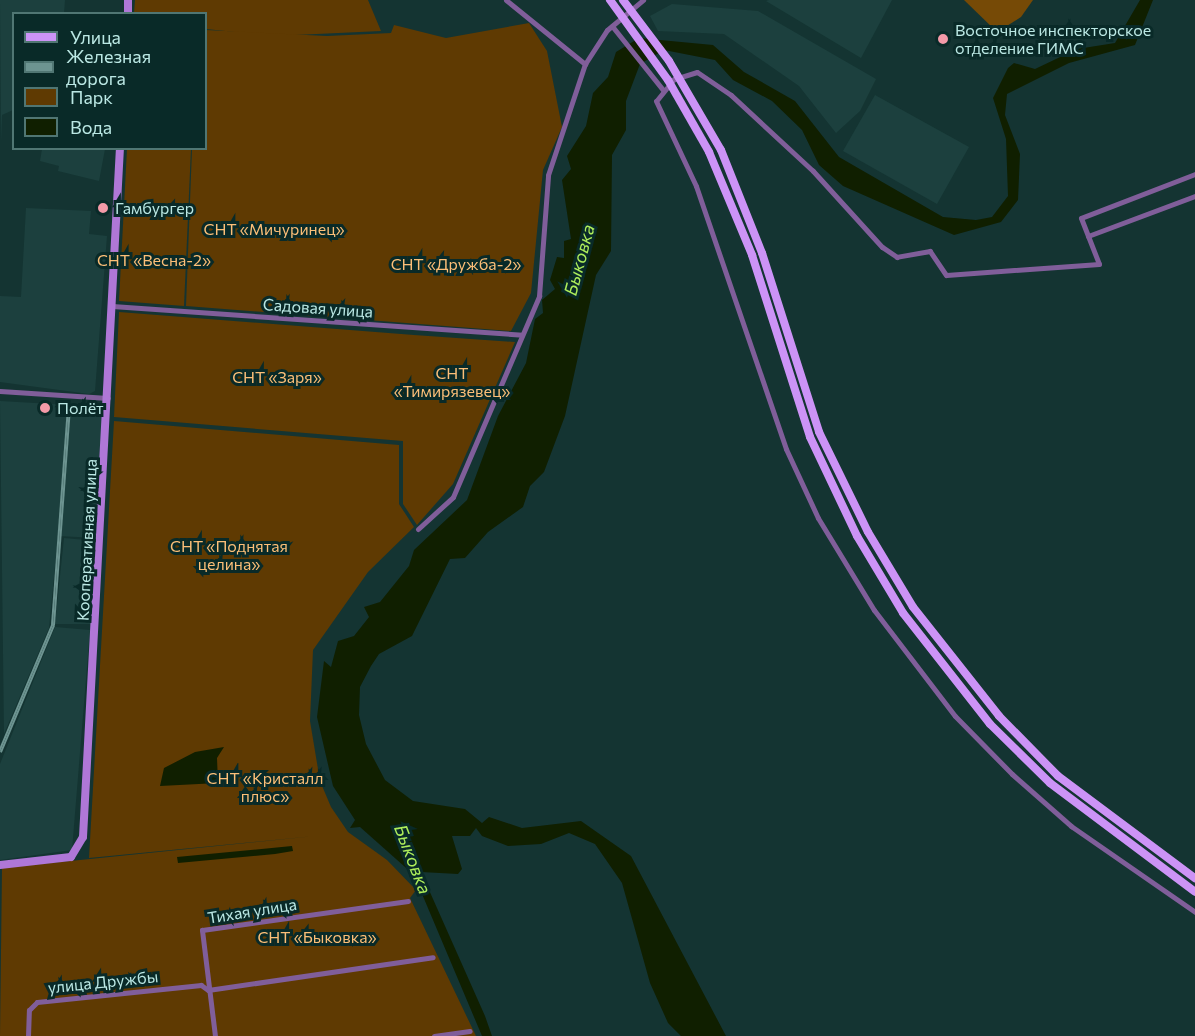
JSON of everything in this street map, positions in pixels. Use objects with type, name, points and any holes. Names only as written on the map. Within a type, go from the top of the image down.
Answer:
[{"type":"main road","points":[[610,0],[682,102],[734,206],[810,437],[857,536],[903,614],[983,716],[1050,783],[1195,892]]},
{"type":"main road","points":[[623,0],[691,96],[741,194],[819,432],[868,532],[913,607],[991,707],[1058,776],[1195,878]]},
{"type":"main road","name":"Кооперативная улица","points":[[0,865],[65,859],[82,844],[120,150]]},
{"type":"street","points":[[506,0],[585,64]]},
{"type":"street","points":[[418,529],[453,497],[522,335],[544,271],[548,175],[585,64],[612,26],[643,0]]},
{"type":"street","points":[[612,26],[663,90]]},
{"type":"street","points":[[1195,174],[1081,218],[1099,264],[946,275],[930,251],[897,257],[882,247],[813,171],[731,95],[697,72],[674,79],[656,101],[659,115],[696,186],[786,449],[818,518],[874,610],[956,716],[1012,774],[1071,826],[1195,912]]},
{"type":"street","points":[[1088,236],[1195,196]]},
{"type":"street","name":"Садовая улица","points":[[112,306],[522,335]]},
{"type":"street","points":[[0,391],[108,398]]},
{"type":"street","name":"Тихая улица","points":[[215,1036],[202,930],[408,900]]},
{"type":"street","name":"улица Дружбы","points":[[28,1036],[29,1010],[37,1002],[201,985],[208,990],[433,957]]},
{"type":"street","points":[[434,1036],[470,1031]]},
{"type":"shaded area","points":[[0,0],[65,0],[64,12],[12,12],[12,110],[2,115],[1,143]]},
{"type":"shaded area","points":[[769,0],[892,0],[861,58],[766,1]]},
{"type":"shaded area","points":[[964,0],[1033,0],[1021,17],[997,32]]},
{"type":"shaded area","points":[[672,4],[758,11],[876,79],[860,111],[836,133],[799,86],[724,34],[658,31],[650,16]]},
{"type":"shaded area","points":[[875,95],[969,147],[937,204],[843,151]]},
{"type":"shaded area","points":[[42,150],[105,150],[99,181],[58,171],[59,166],[40,161]]},
{"type":"shaded area","points":[[26,208],[91,211],[89,234],[107,236],[95,391],[89,394],[0,382],[0,296],[21,297]]},
{"type":"shaded area","points":[[0,401],[104,407],[97,538],[58,536],[49,628],[4,734]]},
{"type":"shaded area","points":[[64,538],[97,541],[90,624],[55,624]]},
{"type":"shaded area","points":[[55,627],[90,630],[72,850],[0,860],[0,764]]},
{"type":"green space","points":[[135,0],[368,0],[381,31],[274,36],[207,29],[207,12],[134,12]]},
{"type":"green space","points":[[529,23],[547,51],[562,127],[543,170],[531,293],[511,331],[186,306],[192,150],[207,150],[207,30],[327,36],[391,33],[394,25],[446,38]]},
{"type":"green space","name":"СНТ «Весна-2»","points":[[127,150],[191,150],[184,306],[119,301]]},
{"type":"green space","name":"СНТ «Заря»","points":[[119,312],[515,342],[453,484],[417,525],[403,504],[403,441],[114,417]]},
{"type":"green space","points":[[114,421],[399,445],[399,504],[414,527],[368,572],[313,650],[310,721],[320,781],[331,807],[348,832],[387,860],[416,890],[410,898],[476,1036],[0,1036],[2,868],[315,836],[89,858]]},
{"type":"water","name":"Быковка","points":[[1140,0],[1153,0],[1135,45],[1069,63],[1007,94],[1005,115],[1020,154],[1018,200],[1001,222],[954,235],[843,186],[819,165],[802,130],[772,101],[733,80],[715,60],[664,50],[640,64],[626,101],[626,130],[612,155],[611,251],[596,275],[565,416],[544,472],[530,486],[523,507],[488,532],[465,558],[450,559],[412,636],[379,654],[371,666],[360,687],[359,715],[366,744],[385,780],[413,801],[465,809],[482,823],[489,817],[522,828],[581,821],[631,856],[726,1036],[681,1036],[668,1023],[650,983],[622,883],[595,844],[569,833],[541,844],[508,846],[482,836],[476,828],[470,836],[452,836],[462,869],[458,874],[421,872],[492,1036],[482,1036],[414,875],[360,827],[350,828],[355,820],[333,786],[317,717],[324,661],[331,667],[338,641],[354,636],[369,617],[364,607],[380,602],[409,566],[414,550],[467,500],[498,416],[526,363],[535,319],[543,313],[542,300],[555,289],[550,280],[557,257],[564,258],[564,241],[571,239],[562,180],[571,169],[567,156],[586,126],[593,93],[608,77],[616,52],[639,38],[713,45],[744,72],[795,101],[839,157],[943,217],[976,220],[992,217],[1008,196],[1006,139],[993,98],[1008,68],[1014,63],[1035,69],[1077,49],[1115,43]]},
{"type":"water","points":[[224,747],[217,758],[218,783],[160,786],[164,768],[195,752]]},
{"type":"water","points":[[292,846],[293,851],[275,854],[178,863],[177,857]]},
{"type":"railway","points":[[0,752],[53,625],[69,408]]},
{"type":"place","name":"Восточное инспекторское отделение ГИМС","points":[[943,39]]},
{"type":"place","name":"Гамбургер","points":[[103,208]]},
{"type":"place","name":"Полёт","points":[[45,408]]},
{"type":"park label","name":"СНТ «Мичуринец»","points":[[274,229]]},
{"type":"park label","name":"СНТ «Дружба-2»","points":[[456,264]]},
{"type":"park label","name":"СНТ «Тимирязевец»","points":[[452,382]]},
{"type":"park label","name":"СНТ «Поднятая целина»","points":[[229,555]]},
{"type":"park label","name":"СНТ «Кристалл плюс»","points":[[265,787]]},
{"type":"park label","name":"СНТ «Быковка»","points":[[317,937]]}]
